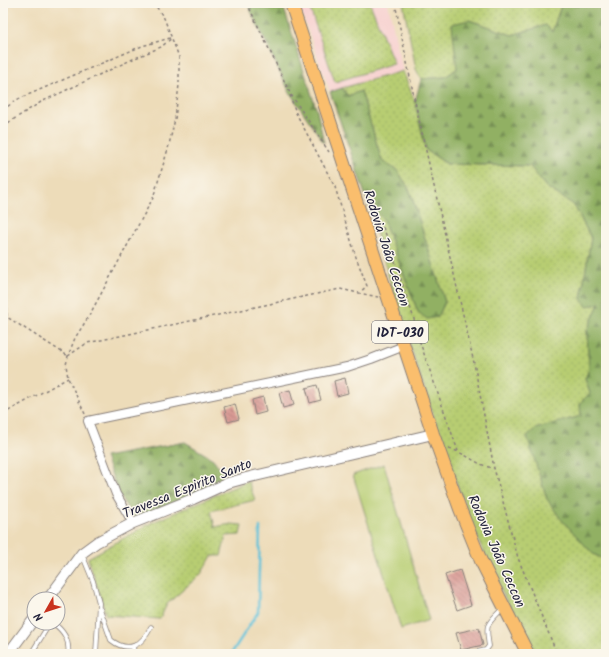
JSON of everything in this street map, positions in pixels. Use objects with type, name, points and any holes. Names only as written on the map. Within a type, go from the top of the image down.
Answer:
[{"type":"main road","name":"Rodovia João Ceccon","points":[[290,3],[433,434],[460,509],[481,561],[528,654]]},
{"type":"street","points":[[134,523],[116,494],[88,421],[347,367],[404,346]]},
{"type":"street","name":"Travessa Espirito Santo","points":[[54,591],[82,553],[96,542],[134,523],[228,484],[246,478],[433,434]]},
{"type":"street","points":[[8,654],[26,630]]},
{"type":"lane","points":[[82,553],[93,581],[99,604],[112,640],[124,647],[133,646],[141,642],[151,627]]},
{"type":"lane","points":[[96,654],[99,604]]},
{"type":"lane","points":[[469,654],[488,649],[489,646],[486,629],[488,624],[504,607]]},
{"type":"lane","points":[[31,654],[46,631]]},
{"type":"lane","points":[[60,631],[66,636],[68,642],[68,654]]},
{"type":"lane","points":[[133,646],[134,654]]},
{"type":"path","points":[[88,421],[68,378],[66,365],[68,356],[75,338],[89,316],[153,198],[168,149],[175,119],[179,85],[179,57],[164,18],[154,3]]},
{"type":"path","points":[[248,3],[290,93],[296,113],[335,187],[356,257],[367,286],[360,293]]},
{"type":"path","points":[[395,3],[417,109],[474,363],[494,468],[518,558],[557,654]]},
{"type":"path","points":[[3,110],[16,100],[142,46],[172,38]]},
{"type":"path","points":[[3,126],[41,102],[161,47],[172,38]]},
{"type":"path","points":[[290,93],[324,143]]},
{"type":"path","points":[[358,208],[372,214],[381,222],[414,319],[416,331],[458,451]]},
{"type":"path","points":[[3,283],[7,318]]},
{"type":"path","points":[[68,356],[87,343],[340,289],[389,299]]},
{"type":"path","points":[[3,318],[7,318],[68,356]]},
{"type":"path","points":[[3,414],[68,378]]},
{"type":"path","points":[[448,448],[458,451],[486,467],[494,468]]},
{"type":"shaded area","points":[[298,3],[308,3],[335,82],[394,64],[370,3],[388,3],[403,71],[330,92]]},
{"type":"green space","points":[[247,3],[282,3],[317,111],[324,143],[290,93]]},
{"type":"green space","points":[[308,3],[370,3],[394,64],[335,82]]},
{"type":"green space","points":[[403,3],[562,3],[552,32],[546,25],[512,35],[469,20],[457,69],[445,77],[421,79],[416,69]]},
{"type":"green space","points":[[562,3],[598,3],[606,26],[606,560],[593,554],[560,518],[547,499],[527,436],[535,429],[581,416],[580,403],[590,393],[585,379],[589,369],[587,331],[599,304],[587,306],[581,299],[591,238],[574,205],[546,187],[530,166],[447,164],[426,150],[415,102],[421,79],[445,77],[457,69],[452,24],[469,20],[512,35],[546,25],[552,32]]},
{"type":"green space","points":[[403,71],[415,102],[426,150],[447,164],[530,166],[546,187],[574,205],[591,238],[581,299],[599,304],[587,331],[589,369],[585,379],[590,393],[580,403],[581,416],[536,429],[577,536],[593,554],[606,560],[606,654],[534,654],[503,594],[474,530],[444,449],[397,306],[368,203],[383,219],[418,312],[438,317],[445,302],[410,191],[398,171],[382,162],[361,91],[348,96],[342,88]]},
{"type":"green space","points":[[342,88],[348,96],[361,91],[382,161],[398,171],[410,191],[445,302],[438,317],[427,319],[418,312],[383,219],[368,203],[330,92]]},
{"type":"green space","points":[[185,442],[213,459],[229,480],[134,518],[119,495],[105,457]]},
{"type":"green space","points":[[384,464],[429,620],[401,629],[353,475]]},
{"type":"green space","points":[[248,481],[255,500],[211,511],[215,527],[231,524],[242,525],[240,535],[226,536],[221,556],[212,556],[201,574],[167,604],[160,619],[106,615],[88,558],[151,523]]},
{"type":"building","points":[[345,378],[348,393],[337,396],[334,381]]},
{"type":"building","points":[[317,385],[321,400],[310,403],[306,388]]},
{"type":"building","points":[[290,390],[294,405],[283,408],[279,393]]},
{"type":"building","points":[[263,397],[266,412],[255,415],[252,400]]},
{"type":"building","points":[[235,404],[239,419],[228,422],[224,407]]},
{"type":"building","points":[[460,570],[471,605],[457,610],[445,575]]},
{"type":"building","points":[[479,628],[483,645],[461,650],[456,633]]},
{"type":"waterway","points":[[231,654],[258,612],[260,527]]}]
